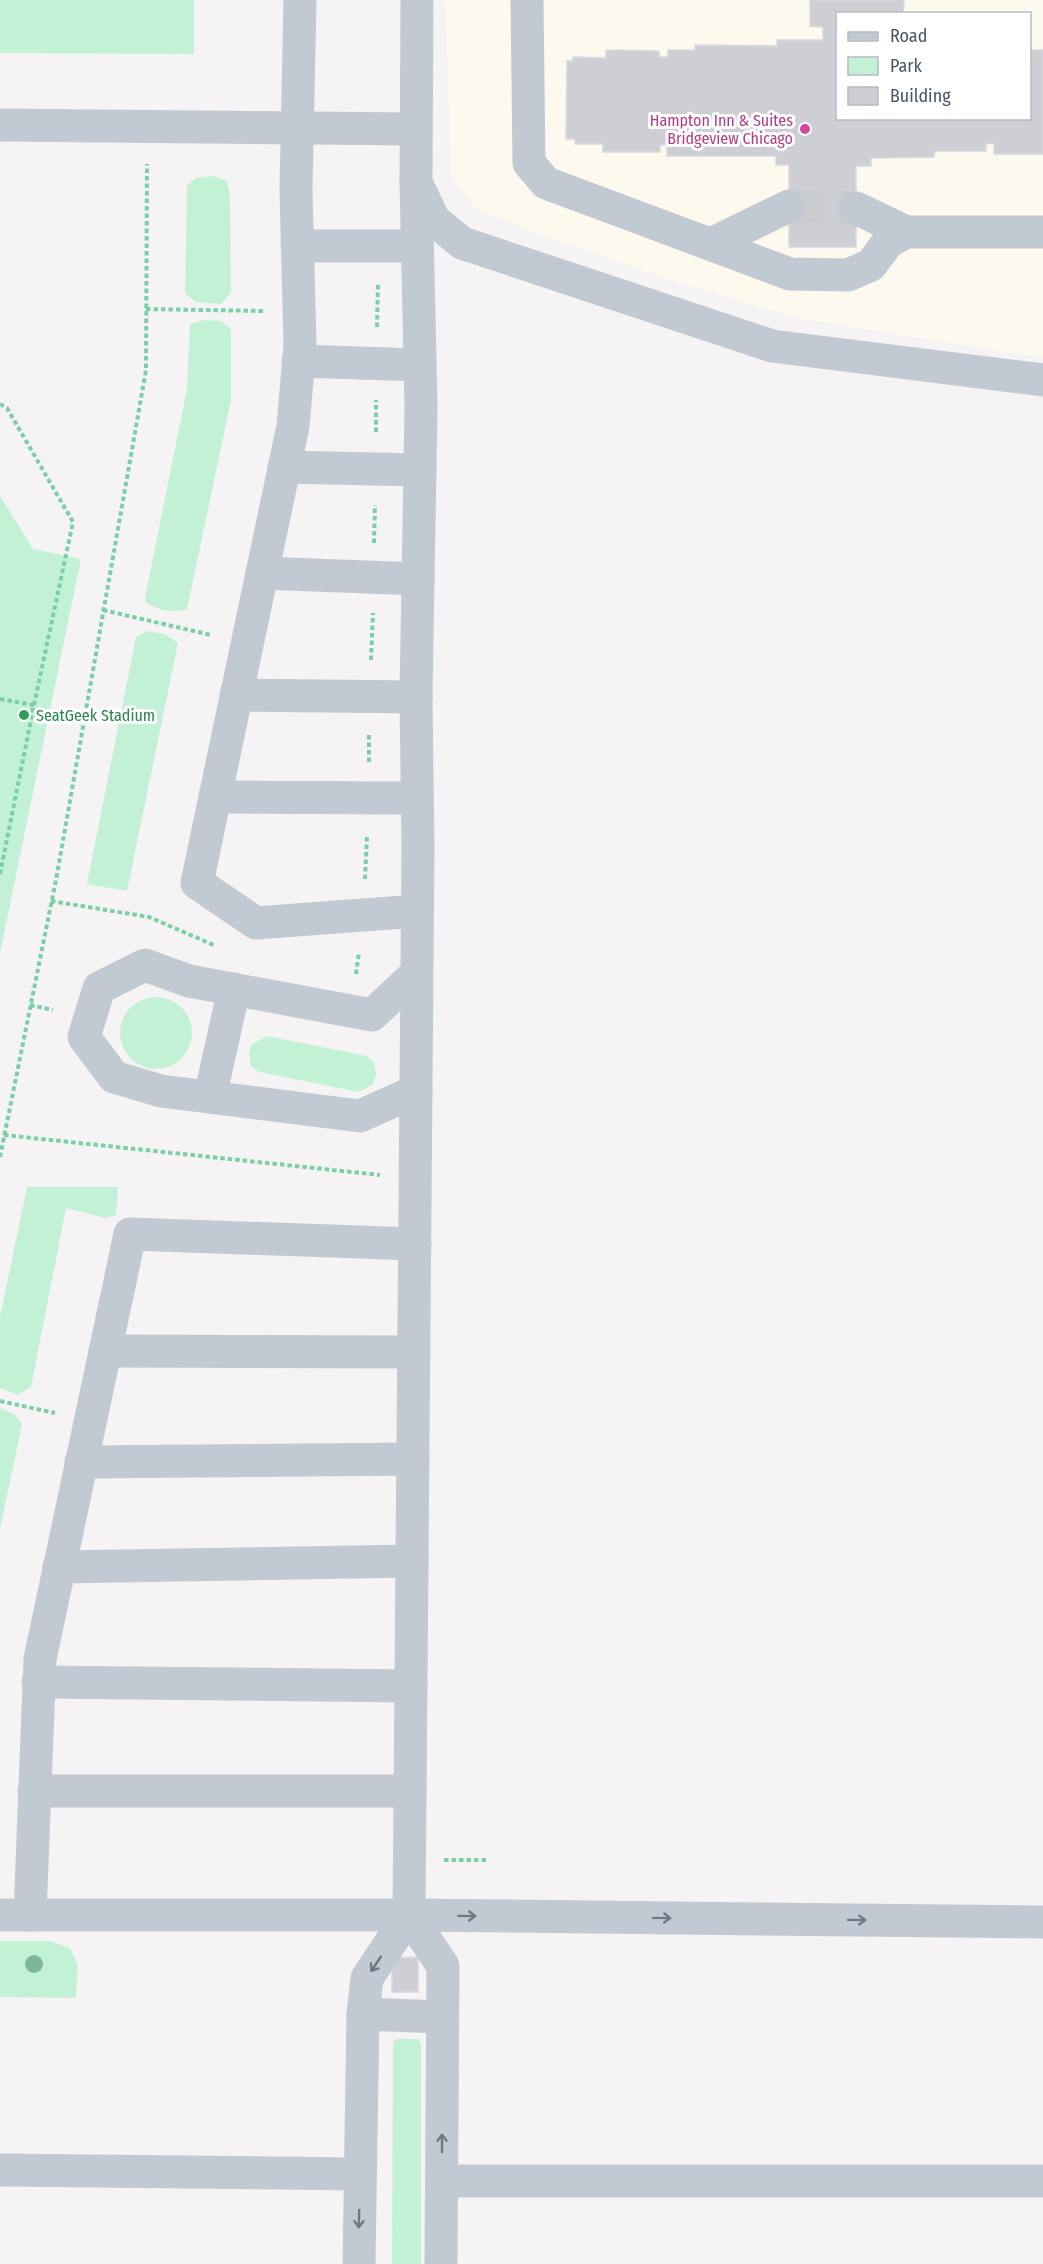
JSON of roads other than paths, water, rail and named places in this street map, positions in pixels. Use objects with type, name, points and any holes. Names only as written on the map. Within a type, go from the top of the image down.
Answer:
[{"type":"lane","points":[[300,0],[297,129],[299,312],[298,361],[292,426],[197,884],[256,922],[417,911]]},
{"type":"lane","points":[[359,2264],[363,2014],[367,1978],[409,1915],[416,1091],[416,697],[420,470],[416,182],[417,0]]},
{"type":"lane","points":[[526,0],[529,163],[546,183],[790,274],[848,275],[871,265],[888,242],[906,232]]},
{"type":"lane","points":[[0,125],[416,129]]},
{"type":"lane","points":[[416,182],[434,220],[462,243],[772,346],[1043,380]]},
{"type":"lane","points":[[711,244],[789,206]]},
{"type":"lane","points":[[856,208],[906,232],[1043,232]]},
{"type":"lane","points":[[297,246],[417,246]]},
{"type":"lane","points":[[298,361],[420,365]]},
{"type":"lane","points":[[284,467],[420,470]]},
{"type":"lane","points":[[262,573],[418,579]]},
{"type":"lane","points":[[236,695],[416,697]]},
{"type":"lane","points":[[215,797],[417,798]]},
{"type":"lane","points":[[415,975],[372,1016],[189,981],[145,965],[99,988],[84,1037],[114,1077],[162,1090],[360,1116],[416,1091]]},
{"type":"lane","points":[[210,1097],[234,989]]},
{"type":"lane","points":[[415,1244],[130,1234],[40,1659],[34,1791],[15,1915],[409,1915],[1043,1922]]},
{"type":"lane","points":[[105,1351],[414,1352]]},
{"type":"lane","points":[[81,1462],[413,1459]]},
{"type":"lane","points":[[59,1567],[412,1561]]},
{"type":"lane","points":[[38,1682],[411,1686]]},
{"type":"lane","points":[[34,1791],[410,1791]]},
{"type":"lane","points":[[409,1915],[443,1966],[441,2264]]},
{"type":"lane","points":[[363,2014],[442,2017]]},
{"type":"lane","points":[[0,2170],[360,2174]]},
{"type":"lane","points":[[442,2181],[1043,2181]]},
{"type":"tunnel","points":[[789,206],[856,208]]},
{"type":"place","name":"Hampton Inn & Suites Bridgeview Chicago","points":[[805,129]]},
{"type":"place","name":"SeatGeek Stadium","points":[[24,715]]}]
